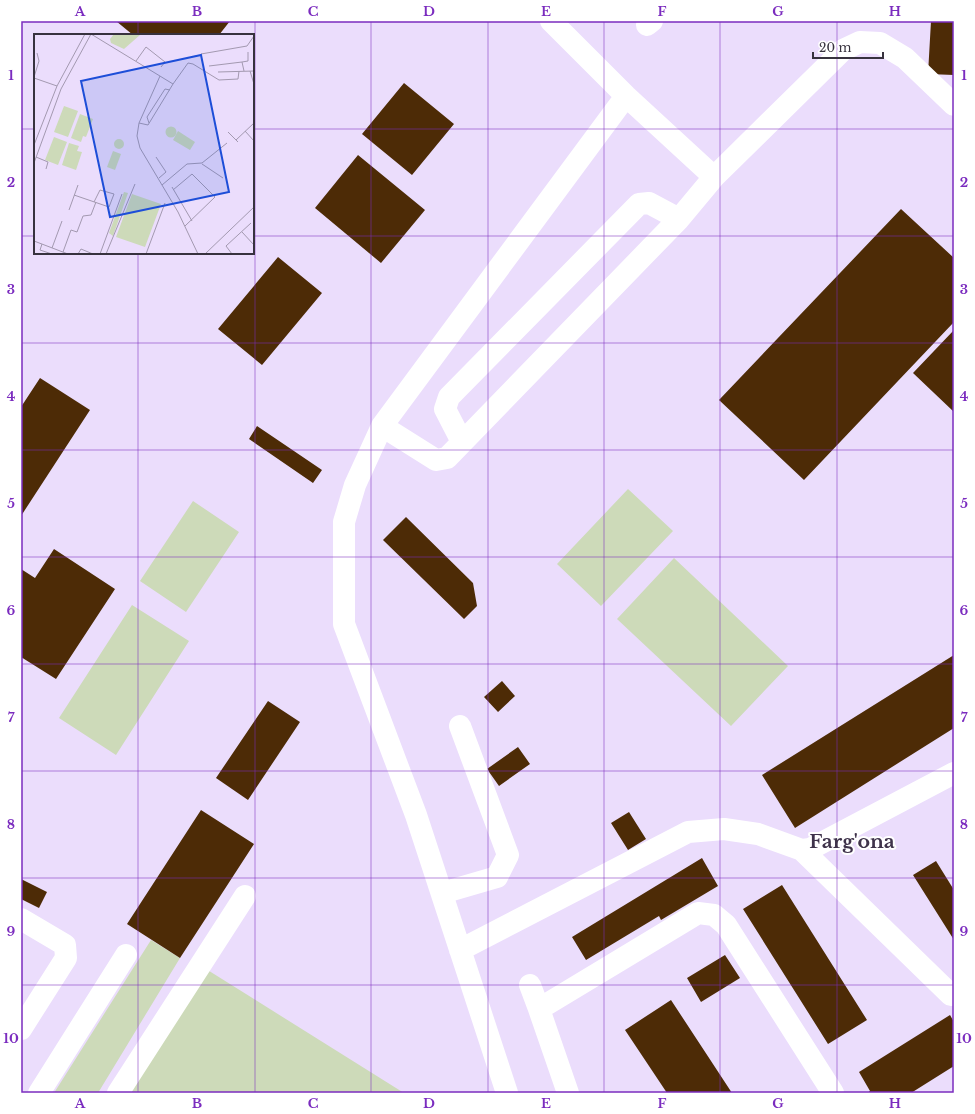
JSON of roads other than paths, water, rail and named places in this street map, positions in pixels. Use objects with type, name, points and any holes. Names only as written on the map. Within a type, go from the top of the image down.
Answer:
[{"type":"street","points":[[550,21],[626,96],[714,177]]},
{"type":"street","points":[[382,426],[436,460],[447,458],[679,219],[714,177],[843,50],[860,42],[880,43],[905,58],[954,105]]},
{"type":"street","points":[[507,1093],[416,815],[344,624],[344,522],[355,485],[382,426],[626,96]]},
{"type":"street","points":[[462,442],[445,409],[449,397],[639,204],[649,203],[679,219]]},
{"type":"street","points":[[442,893],[497,877],[508,855],[460,726]]},
{"type":"street","points":[[802,850],[810,849],[954,773]]},
{"type":"street","points":[[460,950],[688,832],[724,828],[758,834],[802,850],[951,995]]},
{"type":"street","points":[[118,1093],[245,896]]},
{"type":"street","points":[[539,1009],[698,913],[714,915],[726,925],[833,1093]]},
{"type":"street","points":[[21,919],[65,945],[66,958],[21,1029]]},
{"type":"street","points":[[39,1093],[126,955]]},
{"type":"street","points":[[530,985],[568,1093]]},
{"type":"district","name":"Farg'ona","points":[[852,841]]}]
